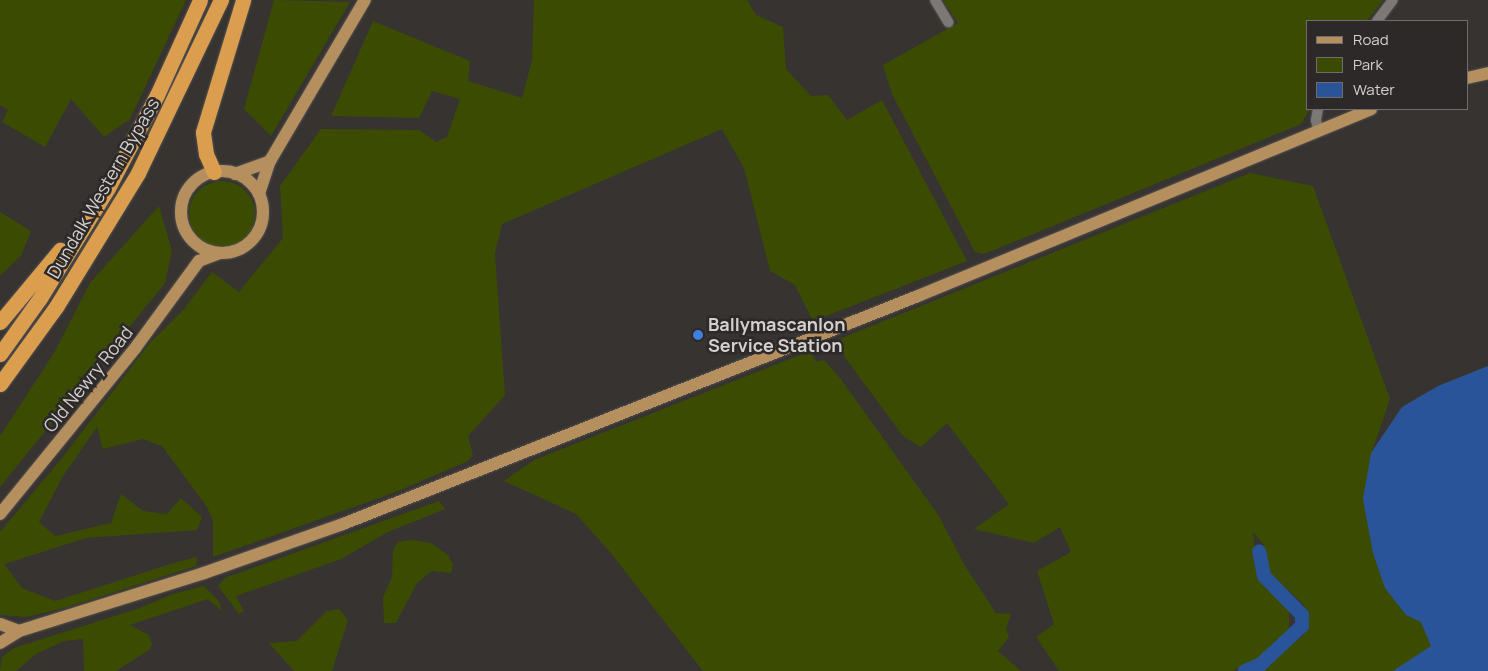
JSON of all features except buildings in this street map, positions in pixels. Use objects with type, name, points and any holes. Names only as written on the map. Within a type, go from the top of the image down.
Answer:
[{"type":"highway","points":[[0,322],[57,255],[120,167],[167,73],[200,0]]},
{"type":"highway","name":"Dundalk Western Bypass","points":[[0,384],[56,307],[133,182],[184,83],[221,0]]},
{"type":"highway","points":[[214,172],[206,154],[204,132],[243,0]]},
{"type":"highway","name":"Dundalk Western Bypass","points":[[0,354],[40,298],[120,167]]},
{"type":"main road","points":[[259,194],[270,161],[365,0]]},
{"type":"main road","points":[[1468,78],[1488,73]]},
{"type":"main road","points":[[0,643],[19,630],[204,573],[343,524],[918,296],[1318,129],[1368,110]]},
{"type":"main road","points":[[235,174],[270,161]]},
{"type":"main road","points":[[214,172],[235,174],[251,183],[259,194],[263,208],[256,235],[246,245],[199,262],[195,243],[182,220],[182,208],[192,184],[214,172]]},
{"type":"main road","points":[[195,243],[220,253]]},
{"type":"main road","name":"Old Newry Road","points":[[0,514],[136,347],[199,262]]},
{"type":"main road","points":[[0,624],[19,630]]},
{"type":"street","points":[[935,0],[948,22]]},
{"type":"street","points":[[1378,20],[1393,0]]},
{"type":"street","points":[[1318,110],[1316,120],[1318,129]]},
{"type":"green space","points":[[0,0],[186,0],[130,119],[104,137],[71,99],[45,147],[2,122],[8,110],[0,105]]},
{"type":"green space","points":[[274,0],[350,2],[271,136],[244,109]]},
{"type":"green space","points":[[534,0],[747,0],[756,15],[783,27],[786,69],[811,96],[828,95],[847,120],[882,100],[967,261],[813,321],[795,285],[770,271],[744,168],[722,129],[502,224],[495,253],[505,395],[468,436],[473,455],[468,461],[396,492],[213,557],[213,521],[207,507],[162,446],[143,439],[103,449],[97,427],[63,476],[39,522],[55,536],[111,523],[121,494],[143,511],[167,514],[181,498],[202,517],[197,530],[86,538],[4,564],[22,588],[55,601],[197,557],[196,566],[68,607],[27,617],[0,615],[0,532],[63,457],[149,344],[184,309],[212,272],[239,292],[283,238],[280,186],[321,129],[419,130],[436,142],[447,137],[460,99],[432,91],[419,118],[331,116],[373,21],[470,61],[468,81],[522,98],[532,60]]},
{"type":"green space","points":[[943,0],[1383,0],[1368,20],[1306,20],[1306,110],[1309,110],[1301,124],[984,254],[975,252],[892,94],[883,65],[958,23]]},
{"type":"green space","points":[[1250,173],[1313,186],[1390,399],[1372,451],[1402,407],[1438,386],[1488,366],[1488,671],[1257,671],[1303,636],[1309,623],[1304,605],[1268,571],[1264,545],[1253,532],[1257,572],[1289,607],[1289,633],[1276,640],[1258,660],[1232,671],[1059,671],[1036,637],[1054,624],[1037,571],[1071,552],[1060,527],[1034,543],[974,529],[1009,504],[947,423],[921,447],[903,436],[838,348],[842,338]]},
{"type":"green space","points":[[216,181],[228,181],[240,186],[250,196],[255,208],[253,227],[240,242],[228,247],[216,247],[204,242],[194,232],[189,220],[189,208],[194,196],[204,186]]},
{"type":"green space","points":[[159,206],[172,251],[165,283],[0,487],[0,436],[54,353],[90,283]]},
{"type":"green space","points":[[0,212],[31,231],[21,256],[0,276]]},
{"type":"green space","points":[[810,351],[816,362],[824,360],[840,378],[939,516],[965,566],[996,613],[1011,614],[1006,629],[1009,637],[998,651],[1021,671],[703,671],[610,552],[576,514],[504,481],[534,460]]},
{"type":"green space","points":[[439,501],[445,509],[388,532],[341,559],[236,596],[244,611],[239,614],[218,586],[225,578]]},
{"type":"green space","points":[[411,540],[431,543],[448,555],[453,564],[451,573],[432,571],[417,583],[396,623],[384,623],[383,598],[392,577],[393,550],[398,542]]},
{"type":"green space","points":[[204,586],[219,601],[222,611],[208,599],[130,625],[149,635],[152,644],[149,650],[116,671],[84,671],[83,639],[64,641],[36,654],[16,671],[0,671],[2,657],[14,648],[140,608],[173,594]]},
{"type":"green space","points":[[339,609],[348,620],[332,671],[294,671],[269,643],[297,641],[327,611]]},
{"type":"water","points":[[1488,366],[1488,671],[1393,671],[1431,646],[1421,622],[1406,615],[1385,588],[1373,553],[1363,499],[1371,453],[1402,407],[1438,386]]},
{"type":"waterway","points":[[1245,671],[1260,665],[1302,626],[1302,615],[1264,576],[1259,551]]},
{"type":"place","name":"Ballymascanlon Service Station","points":[[698,335]]}]
